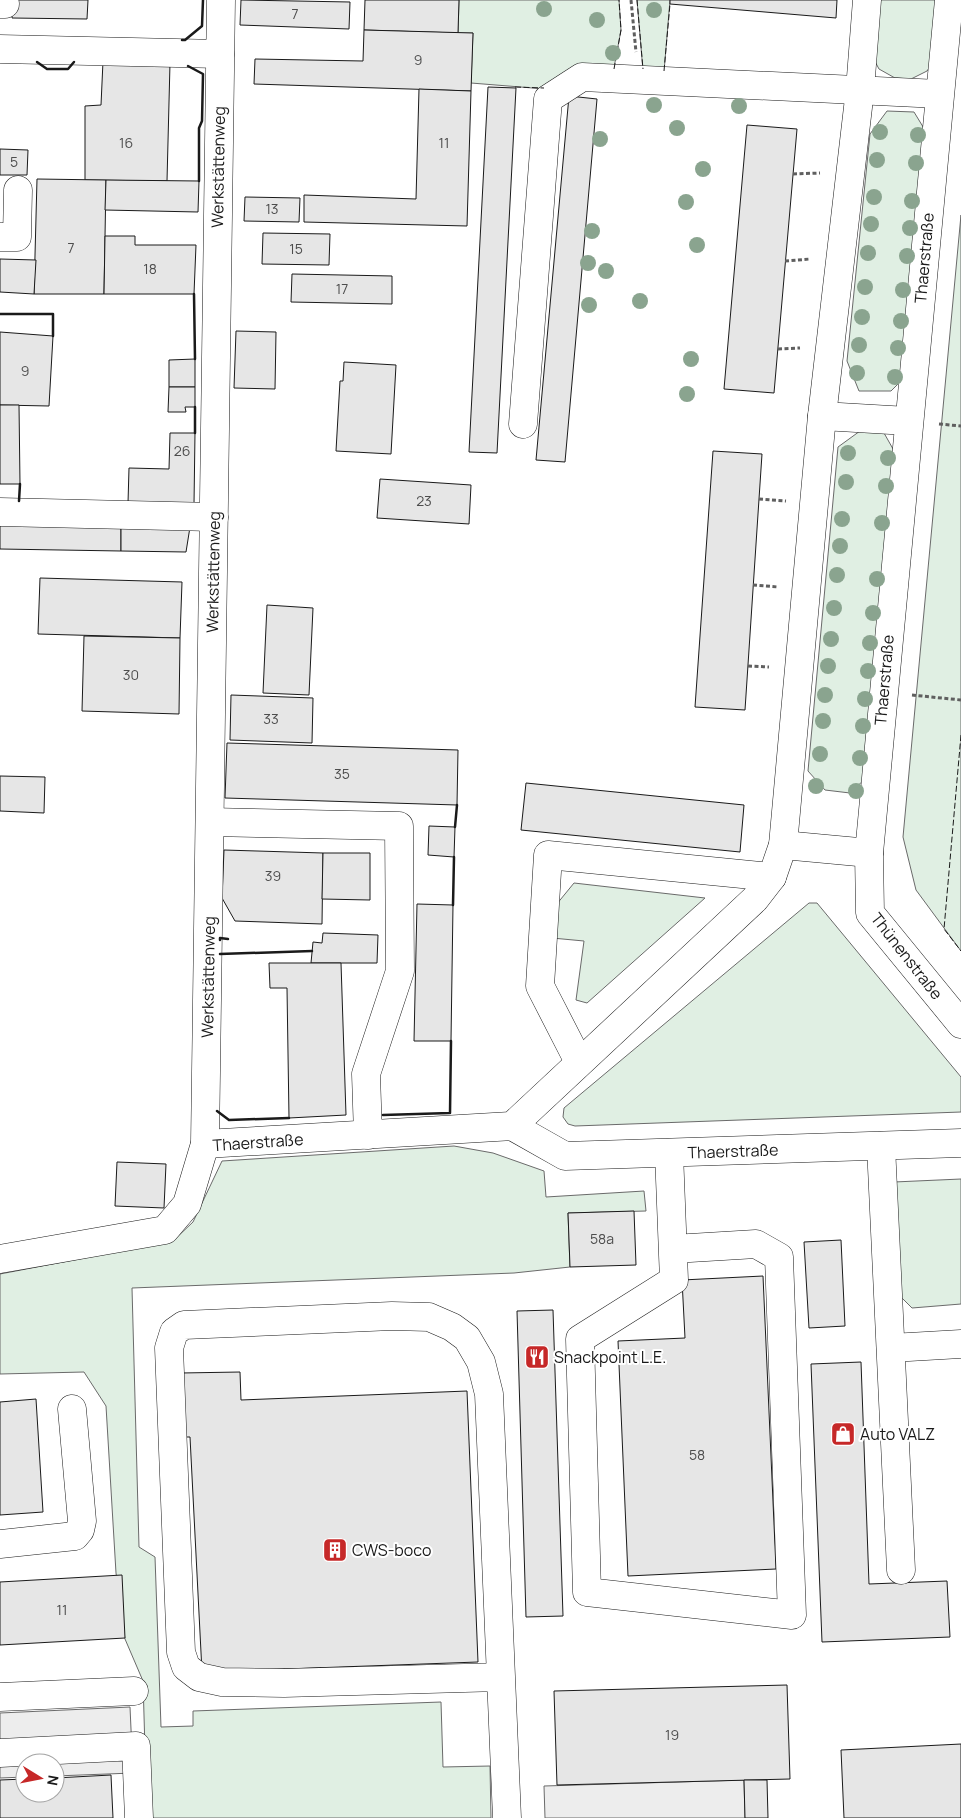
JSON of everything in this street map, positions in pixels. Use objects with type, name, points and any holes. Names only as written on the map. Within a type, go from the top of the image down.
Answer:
[{"type":"street","name":"Werkstättenweg","points":[[205,1144],[221,0]]},
{"type":"street","points":[[512,1126],[755,899],[772,877],[783,845],[822,416],[860,90],[867,0]]},
{"type":"street","name":"Thaerstraße","points":[[868,853],[940,94],[952,66],[949,0]]},
{"type":"street","points":[[0,49],[220,54]]},
{"type":"street","points":[[523,424],[548,99],[582,77],[940,94]]},
{"type":"street","points":[[0,237],[17,237],[18,190]]},
{"type":"street","points":[[822,416],[908,421]]},
{"type":"street","points":[[0,512],[214,517]]},
{"type":"street","points":[[210,822],[399,826],[400,971],[366,1074],[368,1135]]},
{"type":"street","points":[[783,845],[868,853]]},
{"type":"street","name":"Thünenstraße","points":[[868,853],[870,913],[961,1024]]},
{"type":"street","points":[[579,1062],[540,986],[548,855],[772,877]]},
{"type":"street","name":"Thaerstraße","points":[[0,1259],[164,1230],[187,1204],[205,1144],[512,1126],[565,1156],[961,1143]]},
{"type":"street","points":[[881,1146],[901,1570]]},
{"type":"street","points":[[669,1153],[674,1280],[580,1339],[588,1592],[792,1615],[780,1257],[756,1244],[673,1249]]},
{"type":"street","points":[[500,1678],[284,1683],[222,1682],[199,1678],[186,1667],[181,1652],[169,1348],[174,1332],[184,1325],[392,1316],[428,1318],[452,1326],[467,1338],[481,1362],[489,1394],[506,1818]]},
{"type":"street","points":[[891,1348],[961,1344]]},
{"type":"street","points":[[0,1544],[75,1536],[80,1530],[82,1521],[72,1409]]},
{"type":"street","points":[[0,1697],[134,1690]]},
{"type":"street","points":[[0,1753],[136,1746],[139,1818]]},
{"type":"path","points":[[631,0],[640,80]]},
{"type":"path","points":[[793,174],[826,172]]},
{"type":"path","points":[[786,261],[819,258]]},
{"type":"path","points":[[778,348],[804,348]]},
{"type":"path","points":[[759,499],[792,501]]},
{"type":"path","points":[[754,585],[783,587]]},
{"type":"path","points":[[883,692],[961,700]]},
{"type":"green space","points":[[459,0],[619,0],[621,30],[613,73],[545,89],[471,83],[473,33],[458,33]]},
{"type":"green space","points":[[637,0],[670,0],[664,72],[643,71]]},
{"type":"green space","points":[[876,0],[943,0],[936,58],[927,71],[911,79],[895,78],[879,69],[871,54]]},
{"type":"green space","points":[[887,111],[914,112],[928,135],[905,377],[891,391],[859,391],[847,361],[870,134]]},
{"type":"green space","points":[[961,215],[961,951],[916,890],[903,837]]},
{"type":"green space","points":[[860,431],[884,433],[897,456],[866,778],[850,793],[825,790],[808,771],[838,447]]},
{"type":"green space","points":[[574,883],[705,898],[587,1003],[576,1000],[584,941],[552,938],[556,905]]},
{"type":"green space","points":[[809,903],[817,903],[961,1077],[961,1112],[575,1126],[568,1124],[563,1117],[564,1108]]},
{"type":"green space","points":[[454,1146],[493,1153],[544,1171],[546,1197],[644,1191],[646,1211],[568,1213],[570,1267],[514,1273],[132,1288],[139,1547],[155,1557],[161,1727],[193,1726],[193,1711],[441,1702],[443,1767],[490,1766],[491,1818],[147,1818],[143,1681],[125,1639],[116,1573],[106,1406],[84,1372],[0,1374],[0,1274],[173,1241],[193,1222],[222,1161]]},
{"type":"green space","points":[[961,1179],[961,1304],[912,1308],[900,1296],[894,1182]]},
{"type":"shaded area","points":[[130,1707],[133,1773],[65,1776],[65,1753],[15,1753],[15,1777],[0,1778],[0,1713]]},
{"type":"shaded area","points":[[744,1780],[745,1818],[545,1818],[544,1786]]},
{"type":"building","points":[[12,0],[88,0],[87,19],[12,18]]},
{"type":"building","points":[[241,0],[350,2],[349,29],[240,25]]},
{"type":"building","points":[[365,0],[459,0],[458,33],[364,30]]},
{"type":"building","points":[[670,0],[837,0],[836,18],[670,4]]},
{"type":"building","points":[[364,30],[473,33],[471,91],[254,84],[255,59],[363,61]]},
{"type":"building","points":[[103,61],[170,63],[167,181],[85,180],[85,106],[101,105]]},
{"type":"building","points":[[488,87],[516,88],[497,453],[469,452]]},
{"type":"building","points":[[419,89],[471,91],[467,226],[304,222],[304,195],[416,199]]},
{"type":"building","points":[[569,96],[597,99],[565,462],[536,460]]},
{"type":"building","points":[[747,125],[797,129],[774,393],[724,389]]},
{"type":"building","points":[[0,149],[28,150],[27,175],[0,175]]},
{"type":"building","points":[[37,179],[106,180],[104,294],[34,294]]},
{"type":"building","points":[[106,180],[199,181],[198,212],[105,210]]},
{"type":"building","points":[[245,197],[300,198],[299,222],[244,221]]},
{"type":"building","points":[[263,233],[330,234],[329,265],[262,264]]},
{"type":"building","points":[[105,236],[135,236],[135,245],[196,245],[194,294],[104,294]]},
{"type":"building","points":[[0,259],[36,260],[34,294],[0,292]]},
{"type":"building","points":[[292,274],[392,276],[392,304],[291,302]]},
{"type":"building","points":[[236,331],[276,332],[275,389],[234,388]]},
{"type":"building","points":[[0,332],[53,336],[49,406],[0,405]]},
{"type":"building","points":[[195,359],[195,387],[169,387],[169,360]]},
{"type":"building","points":[[344,362],[396,365],[391,454],[336,451],[340,381],[343,381]]},
{"type":"building","points":[[169,387],[195,387],[195,407],[185,407],[186,412],[168,412]]},
{"type":"building","points":[[0,405],[19,405],[20,484],[0,484]]},
{"type":"building","points":[[170,433],[195,433],[194,504],[128,503],[129,468],[169,469]]},
{"type":"building","points":[[713,451],[762,454],[745,710],[695,707]]},
{"type":"building","points":[[380,479],[471,485],[469,524],[377,518]]},
{"type":"building","points":[[0,523],[121,525],[121,551],[0,549]]},
{"type":"building","points":[[121,525],[190,527],[186,552],[121,551]]},
{"type":"building","points":[[40,578],[182,582],[180,638],[38,634]]},
{"type":"building","points":[[267,605],[313,608],[309,695],[263,693]]},
{"type":"building","points":[[84,636],[180,638],[179,714],[82,711]]},
{"type":"building","points":[[231,695],[313,698],[312,743],[230,740]]},
{"type":"building","points":[[227,743],[458,750],[457,805],[225,798]]},
{"type":"building","points":[[0,776],[45,777],[44,813],[0,811]]},
{"type":"building","points":[[526,783],[744,805],[740,852],[521,830]]},
{"type":"building","points":[[429,826],[455,827],[454,857],[428,855]]},
{"type":"building","points":[[224,850],[323,853],[322,924],[235,921],[222,898]]},
{"type":"building","points":[[323,853],[370,853],[370,900],[322,899]]},
{"type":"building","points":[[417,904],[453,905],[451,1041],[414,1041]]},
{"type":"building","points":[[323,933],[378,935],[377,963],[311,963],[313,942],[322,943]]},
{"type":"building","points":[[269,963],[341,963],[346,1115],[289,1118],[287,988],[270,988]]},
{"type":"building","points":[[117,1162],[166,1164],[164,1208],[115,1206]]},
{"type":"building","points":[[634,1211],[636,1265],[570,1267],[568,1213]]},
{"type":"building","points":[[841,1240],[845,1326],[809,1328],[804,1242]]},
{"type":"building","points":[[763,1276],[776,1569],[628,1576],[618,1341],[685,1338],[682,1280]]},
{"type":"building","points":[[553,1310],[563,1616],[526,1617],[517,1311]]},
{"type":"building","points":[[861,1362],[869,1584],[947,1581],[950,1637],[822,1642],[811,1364]]},
{"type":"building","name":"CWS-boco","points":[[240,1372],[241,1400],[467,1391],[478,1662],[202,1672],[190,1437],[183,1437],[181,1373]]},
{"type":"building","points":[[36,1399],[43,1512],[0,1515],[0,1402]]},
{"type":"building","points":[[122,1575],[125,1638],[0,1645],[0,1582]]},
{"type":"building","points":[[787,1685],[790,1779],[557,1785],[554,1691]]},
{"type":"building","points":[[961,1744],[961,1818],[844,1818],[841,1750]]},
{"type":"building","points":[[111,1775],[113,1818],[0,1818],[0,1780],[15,1779],[15,1803],[65,1803],[65,1777]]},
{"type":"building","points":[[744,1780],[767,1780],[768,1818],[745,1818]]},
{"type":"fence","points":[[614,69],[621,30],[619,0]]},
{"type":"fence","points":[[637,0],[643,69]]},
{"type":"fence","points":[[664,71],[670,4]]},
{"type":"fence","points":[[515,87],[544,88]]},
{"type":"fence","points":[[961,735],[944,929],[961,951]]},
{"type":"wall","points":[[182,40],[185,40],[202,26],[203,0]]},
{"type":"wall","points":[[37,62],[47,69],[68,69],[74,62]]},
{"type":"wall","points":[[188,66],[203,74],[202,121],[199,128],[199,181]]},
{"type":"wall","points":[[194,294],[195,359]]},
{"type":"wall","points":[[0,314],[53,314],[53,336]]},
{"type":"wall","points":[[195,407],[195,433]]},
{"type":"wall","points":[[19,501],[20,484]]},
{"type":"wall","points":[[455,827],[457,805]]},
{"type":"wall","points":[[453,905],[454,857]]},
{"type":"wall","points":[[220,940],[220,938],[228,939]]},
{"type":"wall","points":[[220,954],[312,951]]},
{"type":"wall","points":[[383,1115],[450,1113],[451,1041]]},
{"type":"wall","points":[[217,1111],[229,1120],[289,1118]]},
{"type":"place","name":"Snackpoint L.E.","points":[[537,1357]]},
{"type":"place","name":"Auto VALZ","points":[[843,1434]]},
{"type":"place","name":"CWS-boco","points":[[335,1550]]}]
